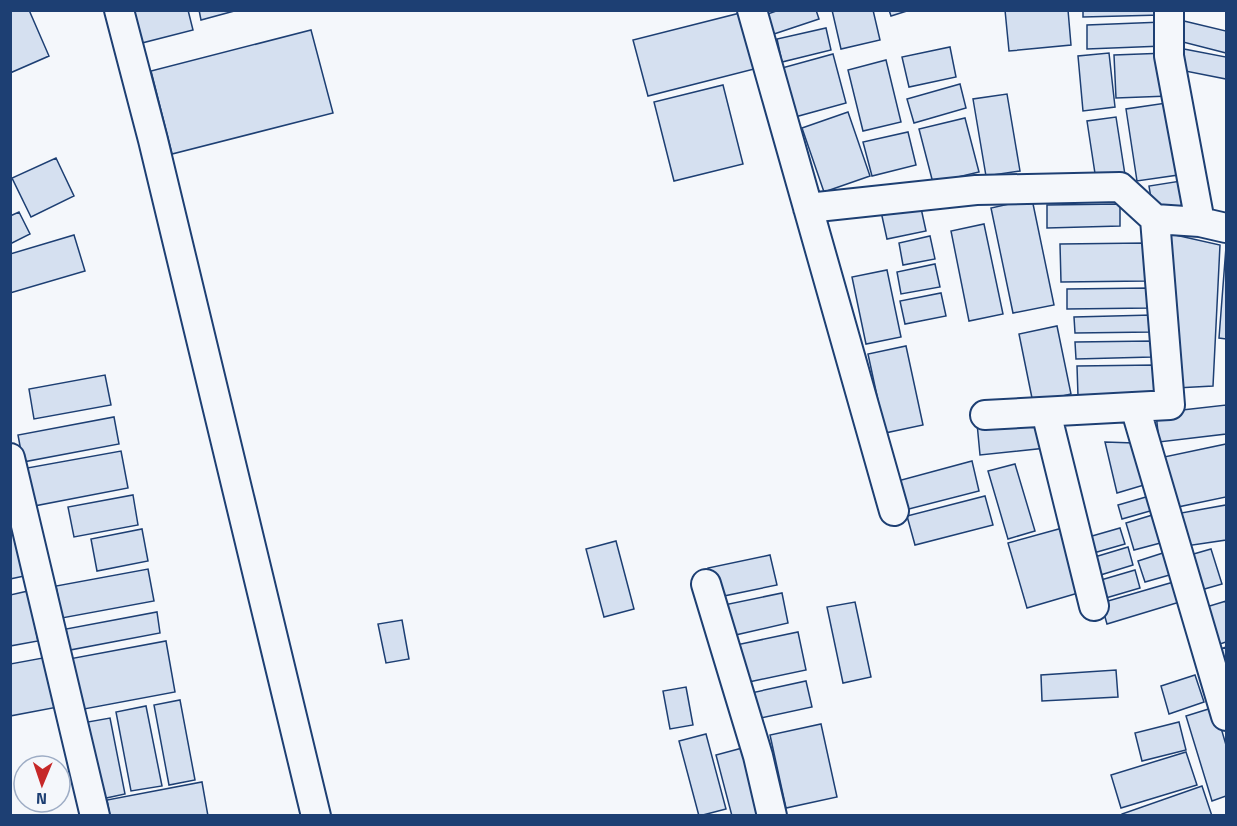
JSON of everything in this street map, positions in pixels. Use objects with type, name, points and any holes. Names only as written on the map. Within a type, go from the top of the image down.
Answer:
[{"type":"street","points":[[119,10],[156,152],[316,816]]},
{"type":"street","points":[[752,10],[894,511]]},
{"type":"street","points":[[808,208],[976,190],[1120,187],[1155,219],[1213,225],[1169,57],[1169,10]]},
{"type":"street","points":[[985,415],[1170,405],[1155,219]]},
{"type":"street","points":[[1135,407],[1227,716]]},
{"type":"street","points":[[1046,412],[1094,606]]},
{"type":"street","points":[[10,458],[95,816]]},
{"type":"street","points":[[706,584],[758,756],[772,816]]},
{"type":"building","points":[[10,10],[29,10],[49,56],[10,73]]},
{"type":"building","points":[[129,10],[188,10],[193,30],[138,44]]},
{"type":"building","points":[[199,10],[238,10],[201,20]]},
{"type":"building","points":[[779,10],[816,10],[819,19],[768,36],[762,16]]},
{"type":"building","points":[[832,10],[873,10],[880,40],[841,49]]},
{"type":"building","points":[[889,10],[910,10],[891,16]]},
{"type":"building","points":[[1005,10],[1068,10],[1071,45],[1009,51]]},
{"type":"building","points":[[1083,10],[1161,10],[1161,15],[1083,17]]},
{"type":"building","points":[[748,11],[762,67],[648,96],[633,40]]},
{"type":"building","points":[[1184,21],[1226,31],[1226,53],[1179,41]]},
{"type":"building","points":[[1163,22],[1163,46],[1087,49],[1087,25]]},
{"type":"building","points":[[826,28],[831,50],[782,62],[777,39]]},
{"type":"building","points":[[311,30],[333,113],[172,154],[151,71]]},
{"type":"building","points":[[950,47],[956,77],[909,87],[902,57]]},
{"type":"building","points":[[1184,49],[1226,57],[1226,79],[1180,70]]},
{"type":"building","points":[[1109,53],[1115,107],[1083,111],[1078,56]]},
{"type":"building","points":[[1167,53],[1169,96],[1116,98],[1114,55]]},
{"type":"building","points":[[833,54],[846,103],[795,117],[782,68]]},
{"type":"building","points":[[886,60],[901,122],[863,131],[848,70]]},
{"type":"building","points":[[960,84],[966,108],[914,123],[907,99]]},
{"type":"building","points":[[723,85],[743,164],[674,181],[654,102]]},
{"type":"building","points":[[1007,94],[1020,171],[986,176],[973,99]]},
{"type":"building","points":[[1173,102],[1185,174],[1137,181],[1126,109]]},
{"type":"building","points":[[848,112],[870,176],[824,192],[802,128]]},
{"type":"building","points":[[1116,117],[1125,175],[1096,180],[1087,121]]},
{"type":"building","points":[[965,118],[979,172],[933,183],[919,129]]},
{"type":"building","points":[[908,132],[916,165],[872,176],[863,142]]},
{"type":"building","points":[[56,158],[74,196],[31,217],[12,178]]},
{"type":"building","points":[[1187,180],[1191,205],[1153,210],[1149,186]]},
{"type":"building","points":[[919,199],[926,231],[887,239],[880,207]]},
{"type":"building","points":[[1032,199],[1054,305],[1013,313],[991,208]]},
{"type":"building","points":[[1120,204],[1120,226],[1047,228],[1047,205]]},
{"type":"building","points":[[19,212],[30,234],[10,244],[10,216]]},
{"type":"building","points":[[984,224],[1003,314],[969,321],[951,231]]},
{"type":"building","points":[[1162,232],[1220,245],[1213,386],[1176,388]]},
{"type":"building","points":[[74,235],[85,271],[10,293],[10,254]]},
{"type":"building","points":[[930,236],[935,259],[903,265],[899,243]]},
{"type":"building","points":[[1146,243],[1146,281],[1061,282],[1060,244]]},
{"type":"building","points":[[1226,247],[1226,339],[1219,338]]},
{"type":"building","points":[[935,264],[940,287],[901,294],[897,272]]},
{"type":"building","points":[[887,270],[901,337],[866,344],[852,277]]},
{"type":"building","points":[[1149,288],[1150,308],[1067,309],[1067,289]]},
{"type":"building","points":[[941,293],[946,316],[905,324],[900,301]]},
{"type":"building","points":[[1152,315],[1152,332],[1075,333],[1074,317]]},
{"type":"building","points":[[1057,326],[1071,394],[1033,403],[1019,334]]},
{"type":"building","points":[[1153,341],[1152,357],[1076,359],[1075,342]]},
{"type":"building","points":[[906,346],[923,425],[885,433],[868,354]]},
{"type":"building","points":[[1156,365],[1156,395],[1078,396],[1077,366]]},
{"type":"building","points":[[105,375],[111,405],[34,419],[29,389]]},
{"type":"building","points":[[1226,405],[1226,434],[1159,442],[1156,413]]},
{"type":"building","points":[[114,417],[119,444],[23,462],[18,435]]},
{"type":"building","points":[[1043,417],[1046,448],[980,455],[977,423]]},
{"type":"building","points":[[1105,442],[1134,443],[1144,485],[1117,493]]},
{"type":"building","points":[[1226,444],[1226,497],[1173,508],[1164,457]]},
{"type":"building","points":[[121,451],[128,488],[34,506],[27,468]]},
{"type":"building","points":[[972,461],[979,491],[901,511],[894,482]]},
{"type":"building","points":[[1015,464],[1035,531],[1008,539],[988,471]]},
{"type":"building","points":[[133,495],[138,525],[74,537],[68,507]]},
{"type":"building","points":[[1153,495],[1157,509],[1122,519],[1118,505]]},
{"type":"building","points":[[985,496],[993,525],[915,545],[907,516]]},
{"type":"building","points":[[1226,505],[1226,540],[1186,546],[1181,513]]},
{"type":"building","points":[[1159,513],[1168,541],[1134,550],[1126,523]]},
{"type":"building","points":[[1066,527],[1085,591],[1027,608],[1008,543]]},
{"type":"building","points":[[1120,528],[1125,544],[1090,554],[1085,538]]},
{"type":"building","points":[[18,529],[29,575],[10,579],[10,530]]},
{"type":"building","points":[[142,529],[148,561],[97,571],[91,539]]},
{"type":"building","points":[[616,541],[634,609],[604,617],[586,549]]},
{"type":"building","points":[[1128,547],[1133,565],[1094,577],[1088,559]]},
{"type":"building","points":[[1211,549],[1222,584],[1201,590],[1190,555]]},
{"type":"building","points":[[1166,552],[1173,574],[1145,582],[1138,561]]},
{"type":"building","points":[[770,555],[777,585],[714,598],[708,568]]},
{"type":"building","points":[[148,569],[154,601],[62,618],[56,586]]},
{"type":"building","points":[[1135,570],[1140,588],[1099,600],[1094,582]]},
{"type":"building","points":[[1177,581],[1183,601],[1107,624],[1101,603]]},
{"type":"building","points":[[28,591],[38,641],[10,646],[10,595]]},
{"type":"building","points":[[782,593],[788,623],[731,636],[724,605]]},
{"type":"building","points":[[1226,601],[1226,642],[1214,646],[1203,608]]},
{"type":"building","points":[[855,602],[871,677],[843,683],[827,607]]},
{"type":"building","points":[[157,612],[160,633],[70,650],[66,629]]},
{"type":"building","points":[[402,620],[409,659],[386,663],[378,624]]},
{"type":"building","points":[[798,632],[806,670],[744,683],[736,645]]},
{"type":"building","points":[[166,641],[175,692],[79,710],[69,659]]},
{"type":"building","points":[[1226,647],[1226,688],[1217,650]]},
{"type":"building","points":[[48,657],[58,707],[10,716],[10,664]]},
{"type":"building","points":[[1116,670],[1118,697],[1042,701],[1041,675]]},
{"type":"building","points":[[1195,675],[1204,702],[1169,714],[1161,686]]},
{"type":"building","points":[[806,681],[812,707],[756,719],[751,693]]},
{"type":"building","points":[[686,687],[693,725],[670,729],[663,691]]},
{"type":"building","points":[[180,700],[195,780],[169,785],[154,705]]},
{"type":"building","points":[[146,706],[162,786],[131,791],[116,712]]},
{"type":"building","points":[[1215,707],[1226,745],[1226,796],[1212,801],[1186,716]]},
{"type":"building","points":[[110,718],[125,794],[97,800],[82,723]]},
{"type":"building","points":[[1179,722],[1186,750],[1142,761],[1135,733]]},
{"type":"building","points":[[821,724],[837,797],[786,808],[770,735]]},
{"type":"building","points":[[706,734],[726,809],[699,816],[679,741]]},
{"type":"building","points":[[746,747],[761,816],[732,816],[716,755]]},
{"type":"building","points":[[1186,752],[1197,785],[1121,808],[1111,775]]},
{"type":"building","points":[[202,782],[208,816],[110,816],[107,800]]},
{"type":"building","points":[[1202,786],[1212,816],[1122,816],[1122,814]]}]
